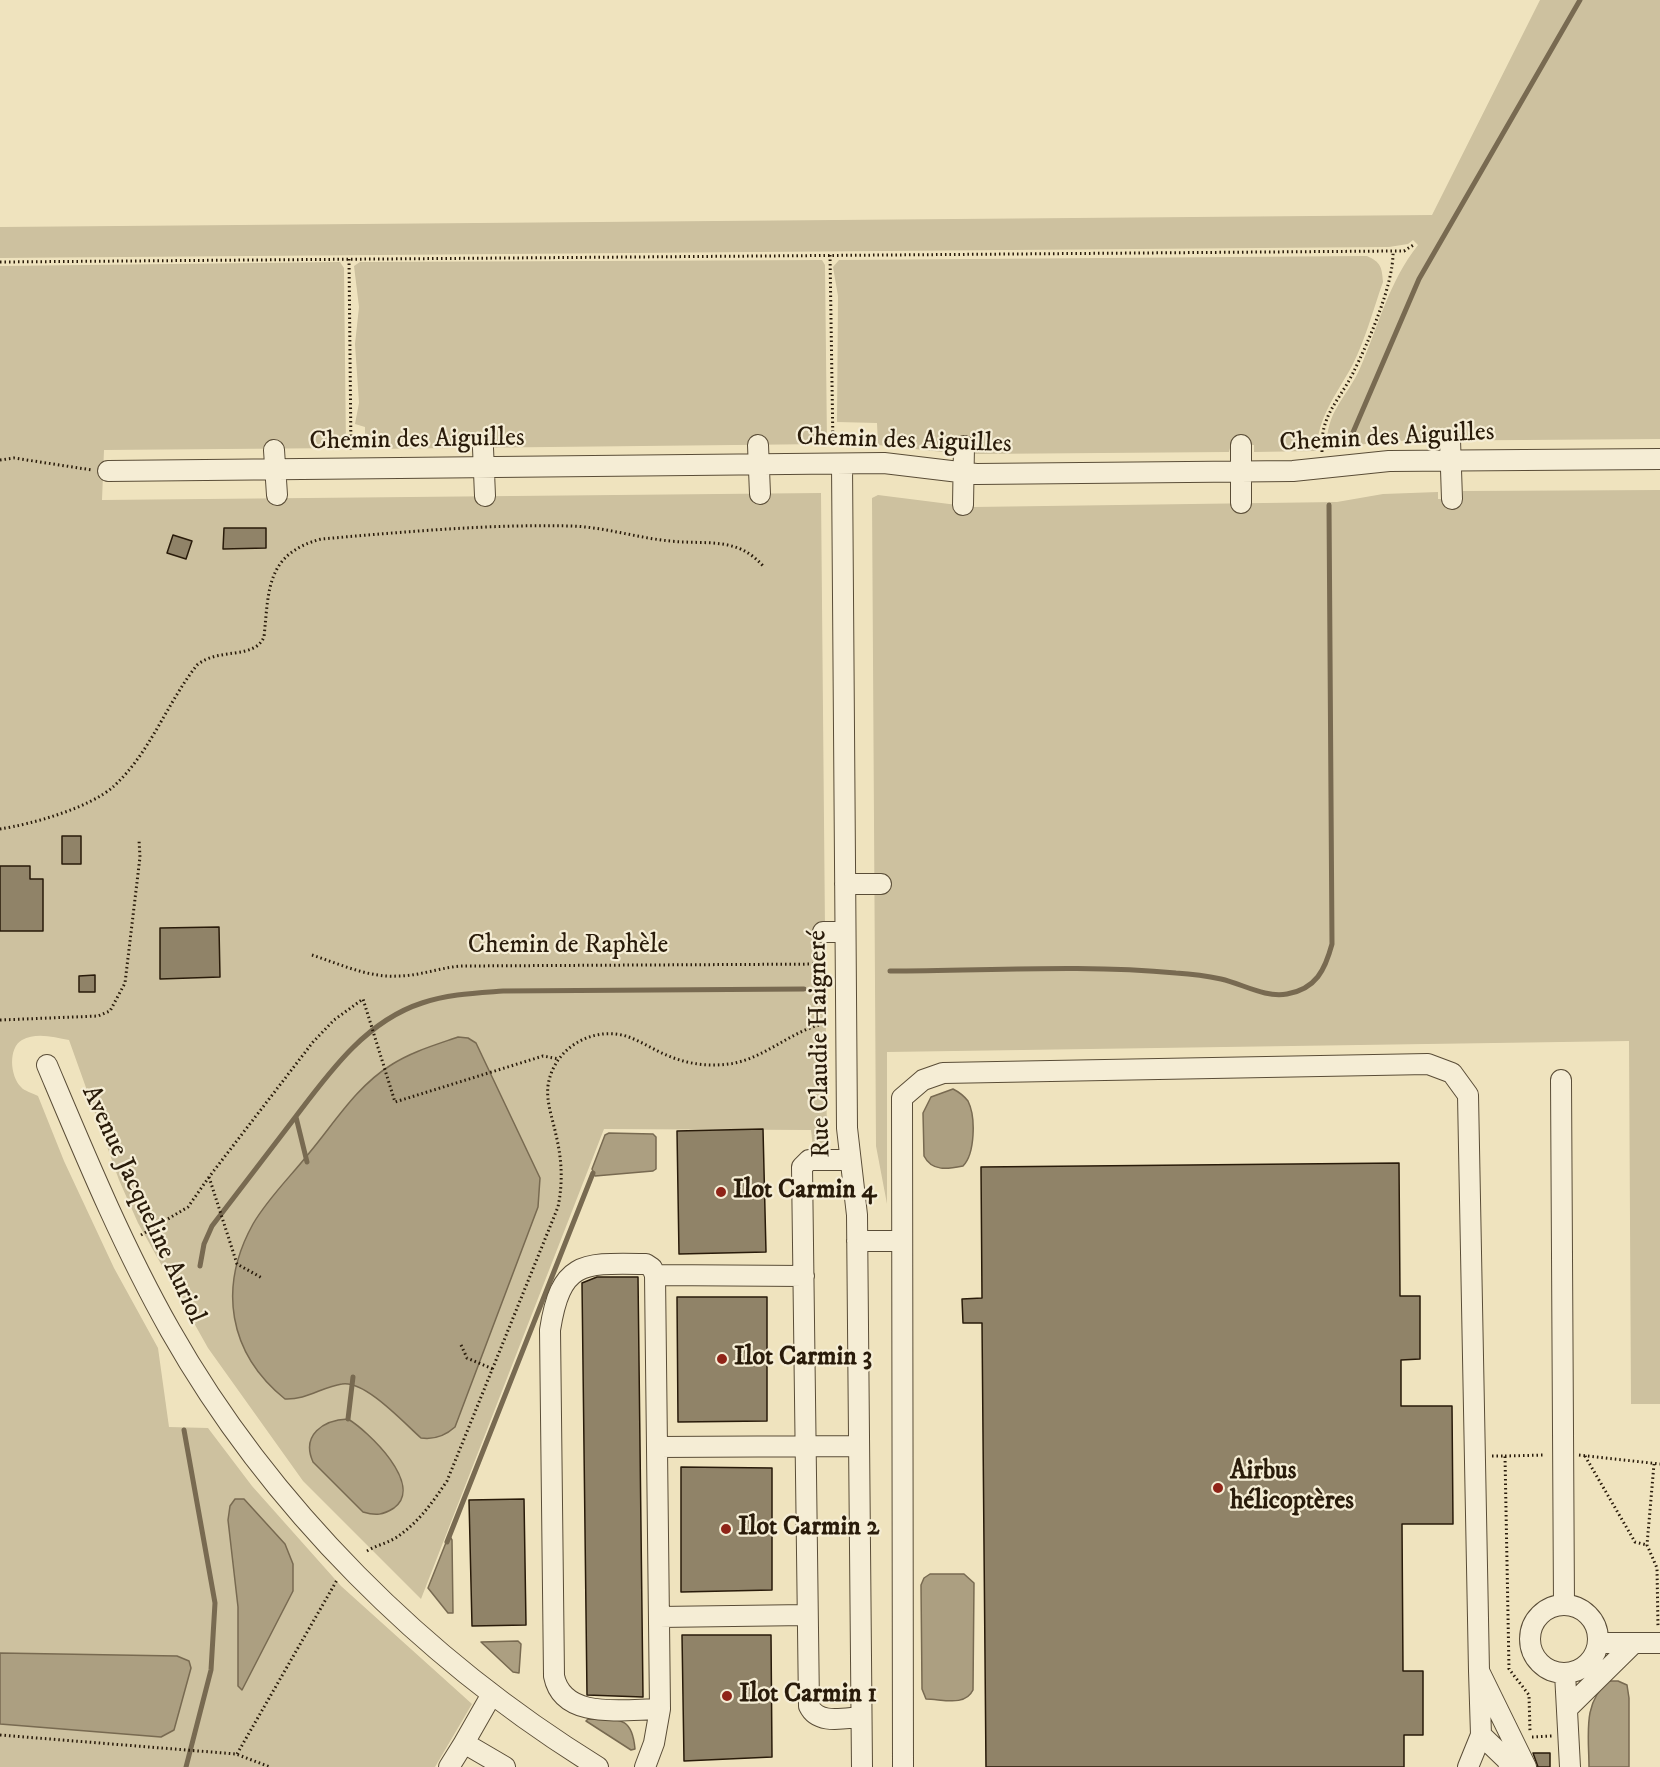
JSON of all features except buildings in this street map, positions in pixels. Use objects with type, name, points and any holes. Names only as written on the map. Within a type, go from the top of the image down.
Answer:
[{"type":"street","points":[[1450,440],[1452,499]]},
{"type":"street","points":[[758,445],[760,494]]},
{"type":"street","points":[[1241,445],[1241,503]]},
{"type":"street","points":[[963,505],[964,446]]},
{"type":"street","points":[[274,450],[277,495]]},
{"type":"street","name":"Chemin des Aiguilles","points":[[108,471],[275,470],[483,458],[759,465],[837,456],[964,473],[1241,472],[1328,470],[1389,461],[1660,459]]},
{"type":"street","name":"Rue Claudie Haigneré","points":[[837,456],[849,1160],[856,1204],[857,1240],[862,1767]]},
{"type":"street","points":[[483,458],[485,496]]},
{"type":"street","points":[[845,884],[881,884]]},
{"type":"street","points":[[823,932],[845,932]]},
{"type":"street","points":[[903,1767],[902,1098],[923,1080],[943,1073],[1428,1064],[1452,1073],[1468,1095],[1480,1735],[1468,1767]]},
{"type":"street","name":"Avenue Jacqueline Auriol","points":[[47,1065],[162,1334],[242,1438],[315,1529],[397,1613],[531,1724],[598,1767]]},
{"type":"street","points":[[1561,1080],[1564,1605]]},
{"type":"street","points":[[849,1160],[809,1160],[802,1167],[807,1446],[807,1615],[809,1706],[819,1718],[861,1717]]},
{"type":"street","points":[[857,1240],[902,1241]]},
{"type":"street","points":[[645,1767],[654,1743],[660,1709],[655,1275],[652,1268],[642,1263],[590,1264],[570,1275],[554,1305],[550,1330],[556,1685],[569,1702],[579,1706],[660,1709]]},
{"type":"street","points":[[655,1275],[804,1276]]},
{"type":"street","points":[[657,1446],[859,1446]]},
{"type":"street","points":[[1564,1605],[1585,1613],[1597,1632],[1598,1643],[1590,1661],[1583,1667],[1564,1673],[1554,1672],[1536,1660],[1530,1639],[1536,1619],[1544,1611],[1564,1605]]},
{"type":"street","points":[[659,1617],[807,1615]]},
{"type":"street","points":[[1598,1643],[1660,1643]]},
{"type":"street","points":[[1568,1708],[1634,1643]]},
{"type":"street","points":[[1479,1671],[1526,1767]]},
{"type":"street","points":[[1564,1673],[1570,1767]]},
{"type":"street","points":[[449,1767],[492,1694]]},
{"type":"street","points":[[1480,1735],[1508,1761],[1509,1767]]},
{"type":"street","points":[[464,1743],[505,1767]]},
{"type":"path","points":[[0,262],[1404,251],[1415,244]]},
{"type":"path","points":[[1322,454],[1323,425],[1362,354],[1391,278],[1393,251]]},
{"type":"path","points":[[830,255],[837,456]]},
{"type":"path","points":[[349,259],[351,452]]},
{"type":"path","points":[[0,460],[14,458],[108,471]]},
{"type":"path","points":[[0,829],[48,818],[106,793],[116,784],[137,760],[197,665],[207,657],[253,650],[260,645],[264,638],[270,583],[275,568],[289,553],[303,544],[321,539],[441,528],[573,526],[673,542],[726,543],[743,549],[763,566]]},
{"type":"path","points":[[0,1020],[98,1016],[110,1011],[125,983],[140,857],[139,840]]},
{"type":"path","name":"Chemin de Raphèle","points":[[312,955],[369,974],[398,976],[440,967],[463,966],[828,964]]},
{"type":"path","points":[[815,964],[817,1025]]},
{"type":"path","points":[[141,1235],[188,1207],[208,1177],[314,1042],[334,1020],[363,999],[395,1102],[543,1056],[559,1059]]},
{"type":"path","points":[[367,1551],[380,1543],[394,1539],[422,1518],[447,1481],[558,1207],[561,1192],[561,1158],[549,1101],[548,1085],[559,1059],[576,1042],[598,1034],[610,1034],[633,1039],[679,1060],[696,1064],[730,1064],[760,1056],[817,1025],[829,1023]]},
{"type":"path","points":[[208,1177],[237,1264],[262,1278]]},
{"type":"path","points":[[461,1345],[467,1358],[493,1369]]},
{"type":"path","points":[[1475,1455],[1505,1456],[1509,1669],[1529,1695],[1530,1745]]},
{"type":"path","points":[[1585,1455],[1635,1542],[1647,1545]]},
{"type":"path","points":[[236,1754],[338,1579]]},
{"type":"path","points":[[0,1735],[236,1754],[270,1767]]},
{"type":"shaded area","points":[[1540,0],[1660,0],[1660,439],[1384,441],[1327,450],[1327,436],[1333,415],[1361,366],[1399,274],[1418,245],[1413,240],[1408,244],[1389,247],[0,258],[0,227],[1432,215]]},
{"type":"shaded area","points":[[1367,256],[1380,266],[1383,282],[1357,356],[1324,416],[1316,451],[1254,452],[1254,445],[1231,444],[1229,452],[975,454],[974,446],[955,445],[952,453],[878,445],[877,423],[837,422],[838,296],[833,267],[839,260]]},
{"type":"shaded area","points":[[822,260],[825,265],[827,444],[365,449],[365,427],[355,424],[359,403],[355,344],[359,307],[354,266],[360,262]]},
{"type":"shaded area","points":[[340,262],[344,268],[346,448],[104,450],[102,500],[821,493],[827,1149],[813,1148],[811,1130],[604,1129],[421,1599],[303,1481],[208,1348],[138,1223],[119,1180],[69,1040],[39,1036],[22,1040],[14,1049],[12,1062],[17,1082],[22,1088],[38,1096],[64,1161],[114,1268],[158,1348],[169,1427],[208,1428],[252,1486],[341,1586],[472,1704],[435,1767],[0,1767],[0,266]]},
{"type":"shaded area","points":[[1660,490],[1660,1404],[1631,1404],[1629,1041],[887,1052],[887,1204],[876,1146],[872,498],[878,495],[973,507],[1337,502],[1383,494],[1438,492],[1438,499],[1462,500],[1463,491]]},
{"type":"shaded area","points":[[458,1037],[468,1038],[476,1043],[540,1178],[538,1207],[455,1427],[439,1437],[421,1438],[373,1395],[351,1385],[342,1384],[300,1398],[285,1399],[266,1381],[251,1361],[241,1340],[234,1318],[235,1271],[242,1248],[259,1214],[347,1105],[368,1083],[399,1060]]},
{"type":"shaded area","points":[[953,1089],[968,1101],[971,1108],[972,1144],[963,1166],[941,1168],[931,1165],[924,1156],[923,1113],[931,1097]]},
{"type":"shaded area","points":[[609,1133],[653,1134],[656,1137],[656,1169],[595,1176],[592,1169],[605,1135]]},
{"type":"shaded area","points":[[348,1419],[380,1446],[398,1473],[403,1486],[402,1498],[394,1508],[386,1512],[376,1514],[363,1512],[313,1462],[310,1452],[312,1437],[330,1422]]},
{"type":"shaded area","points":[[235,1499],[244,1499],[285,1544],[293,1564],[293,1591],[242,1690],[238,1686],[238,1607],[228,1520],[230,1506]]},
{"type":"shaded area","points":[[449,1535],[452,1540],[453,1613],[448,1613],[428,1588]]},
{"type":"shaded area","points":[[930,1574],[964,1574],[974,1583],[973,1690],[965,1699],[946,1701],[926,1699],[922,1689],[921,1585],[924,1578]]},
{"type":"shaded area","points":[[518,1641],[521,1644],[519,1673],[513,1672],[481,1642]]},
{"type":"shaded area","points":[[0,1653],[177,1656],[189,1661],[191,1668],[174,1730],[161,1737],[0,1724]]},
{"type":"shaded area","points":[[1609,1681],[1618,1681],[1627,1685],[1629,1767],[1589,1767],[1588,1732],[1591,1709],[1600,1689]]},
{"type":"shaded area","points":[[588,1719],[615,1720],[626,1724],[633,1738],[635,1749],[631,1750],[586,1721]]},
{"type":"waterway","points":[[1351,437],[1419,279],[1580,0]]},
{"type":"waterway","points":[[890,971],[1069,968],[1141,970],[1210,977],[1279,995],[1305,988],[1318,977],[1332,944],[1329,505]]},
{"type":"waterway","points":[[200,1266],[204,1244],[212,1226],[313,1094],[361,1040],[400,1012],[442,998],[503,991],[804,989]]},
{"type":"waterway","points":[[296,1117],[307,1162]]},
{"type":"waterway","points":[[447,1542],[593,1173]]},
{"type":"waterway","points":[[348,1419],[353,1377]]},
{"type":"waterway","points":[[184,1430],[215,1603],[211,1670],[186,1767]]},
{"type":"place","name":"Ilot Carmin 4","points":[[721,1192]]},
{"type":"place","name":"Ilot Carmin 3","points":[[722,1359]]},
{"type":"place","name":"Airbus hélicoptères","points":[[1218,1488]]},
{"type":"place","name":"Ilot Carmin 2","points":[[726,1529]]},
{"type":"place","name":"Ilot Carmin 1","points":[[727,1696]]}]
